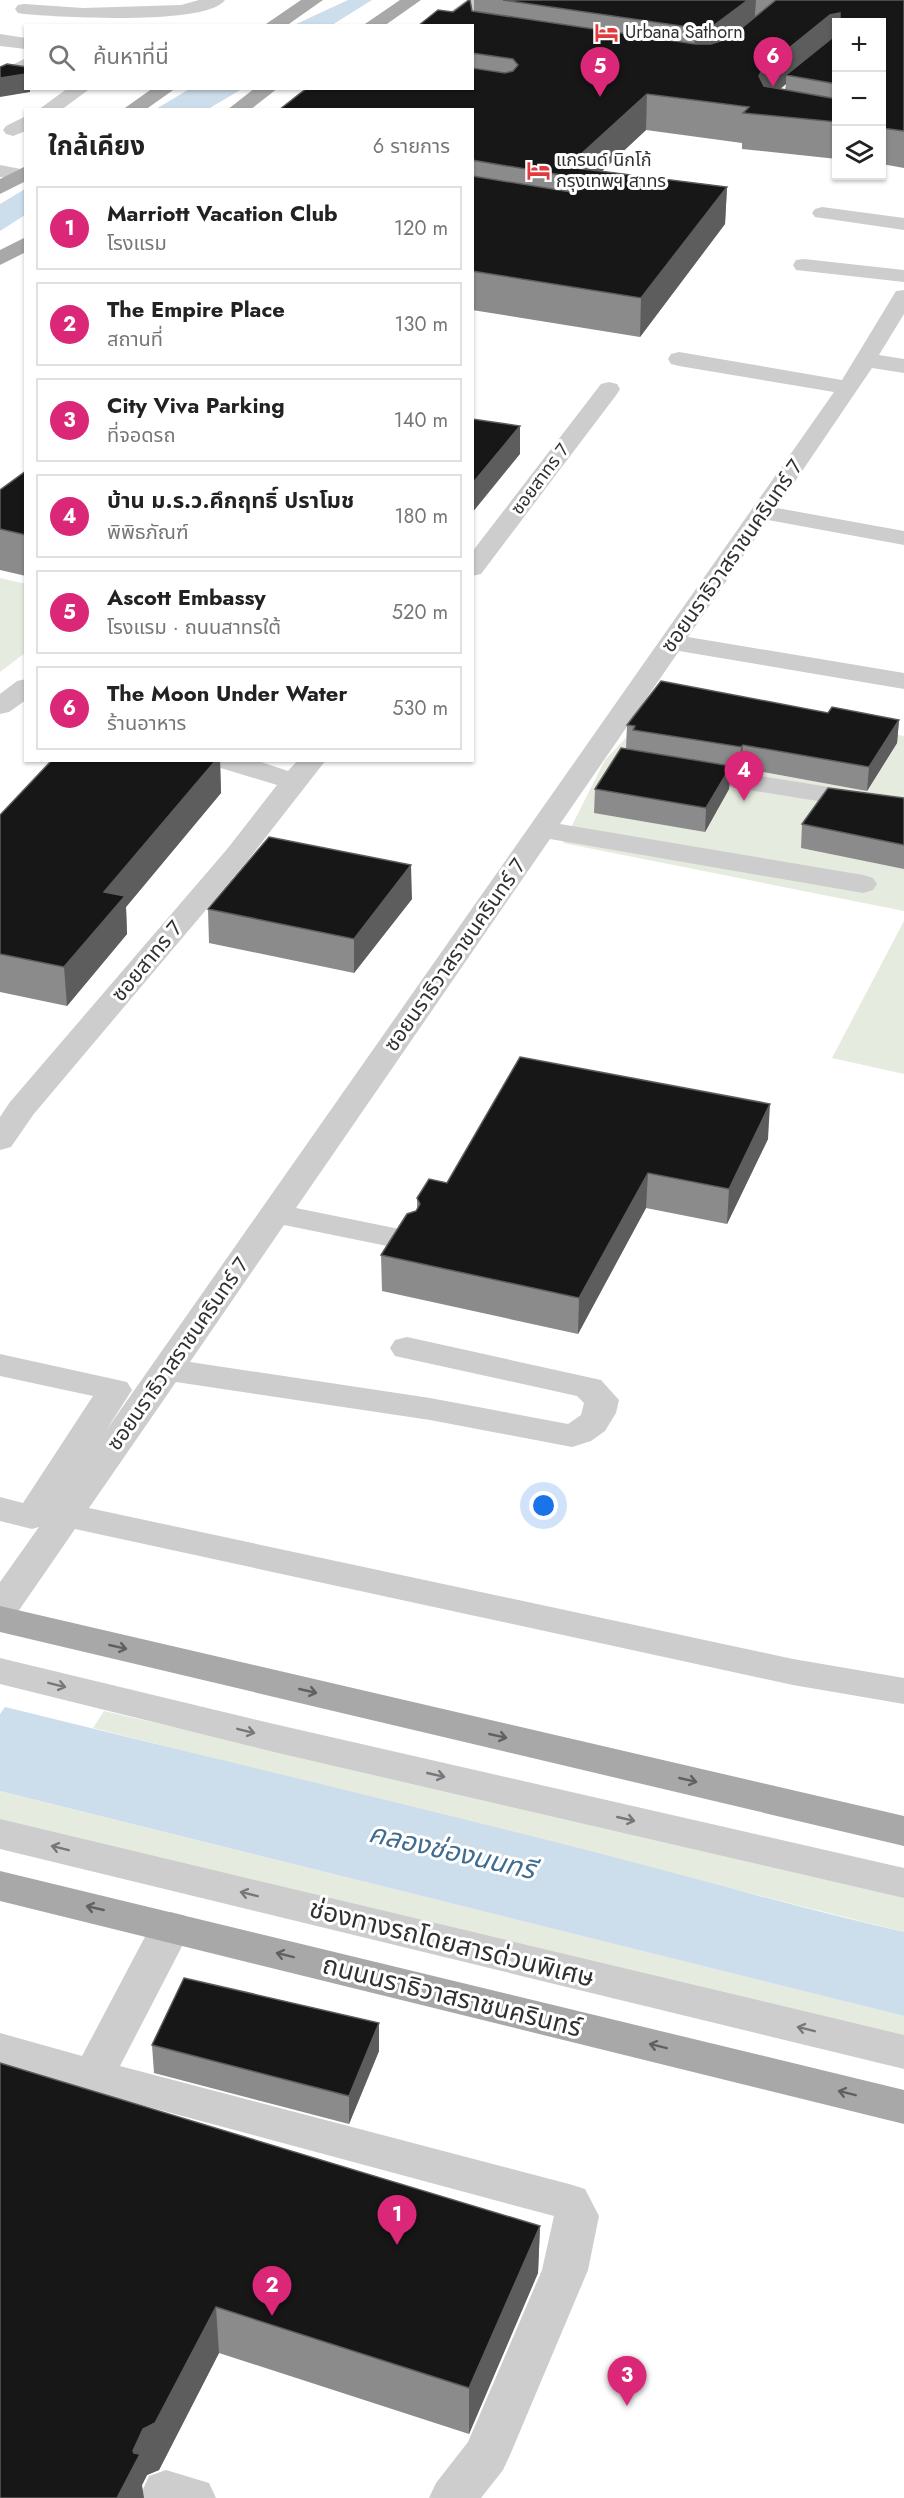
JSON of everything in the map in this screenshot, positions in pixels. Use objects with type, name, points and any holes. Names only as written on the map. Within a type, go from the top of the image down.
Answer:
[{"type":"main road","points":[[275,24],[314,0]]},
{"type":"main road","points":[[374,24],[412,0]]},
{"type":"main road","points":[[134,108],[164,90]]},
{"type":"main road","points":[[239,108],[266,90]]},
{"type":"main road","points":[[0,188],[23,174]]},
{"type":"main road","points":[[0,246],[24,238]]},
{"type":"main road","points":[[0,259],[24,244]]},
{"type":"main road","points":[[0,1620],[904,1831]]},
{"type":"main road","name":"ถนนนราธิวาสราชนครินทร์","points":[[0,1886],[904,2106]]},
{"type":"street","points":[[15,9],[83,13],[181,10],[216,0]]},
{"type":"street","points":[[448,0],[477,2]]},
{"type":"street","points":[[446,24],[457,14],[477,2]]},
{"type":"street","points":[[0,40],[24,44]]},
{"type":"street","points":[[0,79],[24,65]]},
{"type":"street","points":[[50,108],[79,90]]},
{"type":"street","points":[[0,171],[23,174]]},
{"type":"street","points":[[822,213],[904,224]]},
{"type":"street","points":[[804,265],[904,276]]},
{"type":"street","name":"ซอยนราธิวาสราชนครินทร์ 7","points":[[0,1610],[542,829],[604,759],[672,642],[848,388],[904,296]]},
{"type":"street","points":[[679,359],[848,388]]},
{"type":"street","points":[[865,360],[904,366]]},
{"type":"street","name":"ซอยสาทร 7","points":[[474,566],[609,389]]},
{"type":"street","points":[[762,512],[904,538]]},
{"type":"street","points":[[672,642],[904,681]]},
{"type":"street","name":"ซอยสาทร 7","points":[[238,762],[303,771]]},
{"type":"street","points":[[663,769],[904,807]]},
{"type":"street","name":"ซอยสาทร 7","points":[[0,1140],[21,1109],[238,854],[303,771]]},
{"type":"street","points":[[542,829],[863,884]]},
{"type":"street","points":[[275,1214],[402,1239]]},
{"type":"street","points":[[167,1370],[430,1409],[572,1436],[590,1428],[601,1414],[602,1400],[589,1388],[406,1348]]},
{"type":"street","points":[[0,1365],[115,1390],[32,1517],[0,1509]]},
{"type":"street","points":[[66,1515],[793,1672],[904,1691]]},
{"type":"street","points":[[0,1671],[274,1738],[904,1883]]},
{"type":"street","name":"ช่องทางรถโดยสารด่วนพิเศษ","points":[[0,1834],[904,2052]]},
{"type":"street","points":[[93,2076],[171,1927]]},
{"type":"street","points":[[0,2050],[569,2202],[577,2216],[565,2270],[486,2455],[453,2498]]},
{"type":"street","points":[[163,2498],[166,2491],[192,2498]]},
{"type":"shaded area","points":[[0,578],[24,584],[24,654],[0,672]]},
{"type":"shaded area","points":[[669,692],[904,736],[904,911],[563,843],[605,760]]},
{"type":"shaded area","points":[[904,921],[904,1074],[832,1058]]},
{"type":"shaded area","points":[[104,1711],[904,1895],[904,1932],[93,1728]]},
{"type":"shaded area","points":[[0,1791],[904,2016],[904,2038],[0,1821]]},
{"type":"water","points":[[348,0],[372,0],[334,24],[296,24]]},
{"type":"water","points":[[188,90],[240,90],[210,108],[158,108]]},
{"type":"water","points":[[24,190],[24,216],[0,231],[0,204]]},
{"type":"water","name":"คลองช่องนนทรี","points":[[5,1707],[527,1835],[904,1932],[904,2016],[0,1791],[0,1714]]},
{"type":"building","points":[[470,0],[472,11],[695,44],[711,44],[729,38],[776,0],[904,0],[904,131],[886,129],[886,18],[840,18],[840,13],[830,15],[762,70],[759,76],[764,86],[832,98],[832,122],[743,113],[749,107],[647,94],[567,167],[727,187],[641,298],[474,271],[474,176],[571,192],[579,190],[584,185],[579,178],[474,160],[474,108],[282,108],[304,90],[474,90],[474,68],[505,73],[513,71],[518,65],[513,59],[474,53],[474,24],[420,24],[438,10],[453,12]]},
{"type":"building","points":[[503,0],[748,0],[713,26],[695,28]]},
{"type":"building","points":[[832,38],[832,83],[786,75]]},
{"type":"building","points":[[7,64],[24,67],[24,74],[0,78],[0,67]]},
{"type":"building","points":[[474,419],[520,426],[474,482]]},
{"type":"building","points":[[24,472],[24,535],[0,529],[0,490]]},
{"type":"building","points":[[661,681],[828,713],[832,707],[899,720],[869,767],[743,745],[741,747],[633,730],[635,726],[627,725]]},
{"type":"building","points":[[621,748],[731,766],[706,808],[595,789]]},
{"type":"building","points":[[50,762],[214,762],[104,892],[125,896],[64,967],[0,954],[0,815]]},
{"type":"building","points":[[828,788],[904,798],[904,845],[802,824]]},
{"type":"building","points":[[269,837],[411,865],[354,939],[208,909]]},
{"type":"building","points":[[520,1057],[770,1104],[729,1189],[648,1173],[579,1298],[381,1255],[407,1214],[416,1211],[420,1204],[417,1198],[429,1179],[447,1183]]},
{"type":"building","points":[[184,1978],[379,2023],[349,2096],[152,2045]]},
{"type":"building","points":[[0,2063],[540,2226],[469,2388],[216,2307],[155,2423],[143,2429],[133,2451],[140,2454],[117,2498],[0,2498]]},
{"type":"place","name":"Urbana Sathorn","points":[[607,32]]},
{"type":"place","name":"The Moon Under Water","points":[[773,87]]},
{"type":"place","name":"Ascott Embassy","points":[[600,97]]},
{"type":"place","name":"แกรนด์ นิกโก้ กรุงเทพฯ สาทร","points":[[538,170]]},
{"type":"place","name":"บ้าน ม.ร.ว.คึกฤทธิ์ ปราโมช","points":[[744,801]]},
{"type":"place","name":"Marriott Vacation Club","points":[[397,2245]]},
{"type":"place","name":"The Empire Place","points":[[272,2316]]},
{"type":"place","name":"City Viva Parking","points":[[627,2406]]}]
